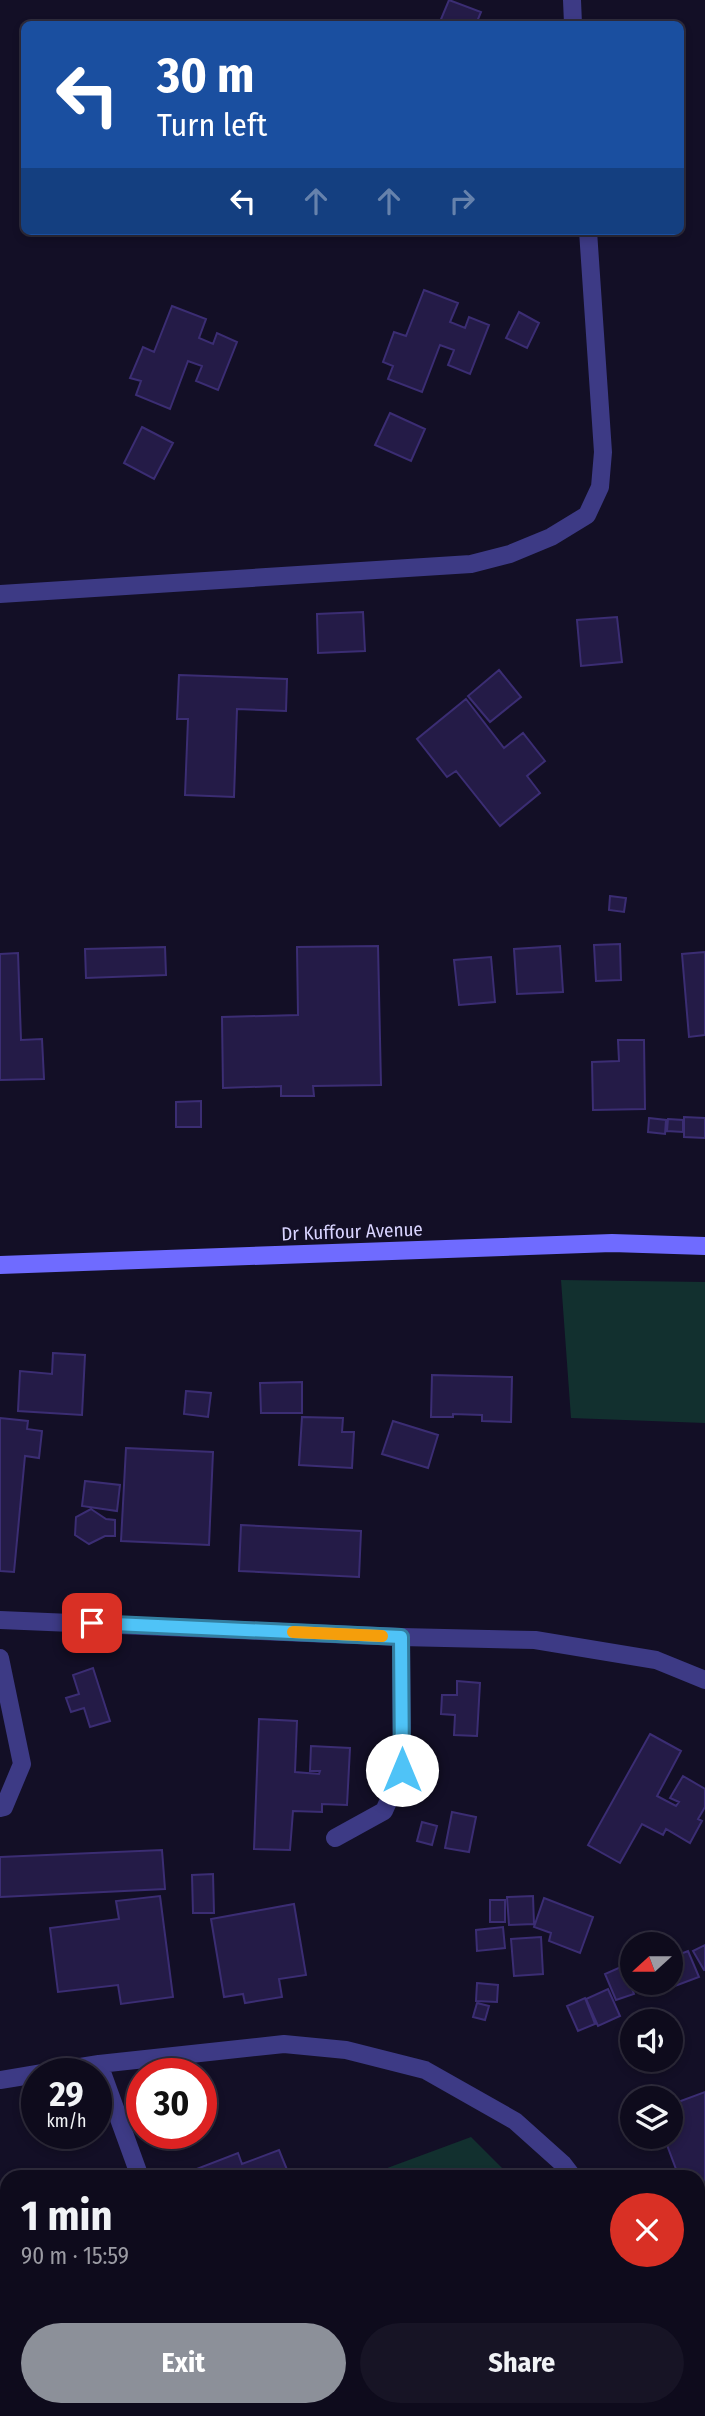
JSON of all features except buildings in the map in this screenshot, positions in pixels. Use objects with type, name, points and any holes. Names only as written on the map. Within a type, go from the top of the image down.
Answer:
[{"type":"main road","name":"Dr Kuffour Avenue","points":[[0,1265],[612,1243],[705,1246]]},
{"type":"street","points":[[572,0],[573,21]]},
{"type":"street","points":[[0,594],[471,564],[510,554],[551,537],[587,515],[600,487],[603,452],[588,235]]},
{"type":"street","points":[[0,1620],[535,1640],[656,1660],[705,1680]]},
{"type":"street","points":[[335,1838],[384,1811],[402,1770],[401,1637]]},
{"type":"street","points":[[0,1658],[22,1764],[4,1807],[0,1808]]},
{"type":"street","points":[[112,2063],[284,2044],[346,2050],[425,2070],[516,2121],[568,2170]]},
{"type":"street","points":[[0,2080],[21,2077]]},
{"type":"street","points":[[112,2100],[137,2170]]},
{"type":"green space","points":[[561,1280],[705,1282],[705,1423],[571,1418]]},
{"type":"green space","points":[[471,2137],[504,2170],[382,2170]]},
{"type":"slow traffic","points":[[293,1632],[382,1636]]},
{"type":"route","points":[[92,1623],[401,1637],[402,1770]]}]
